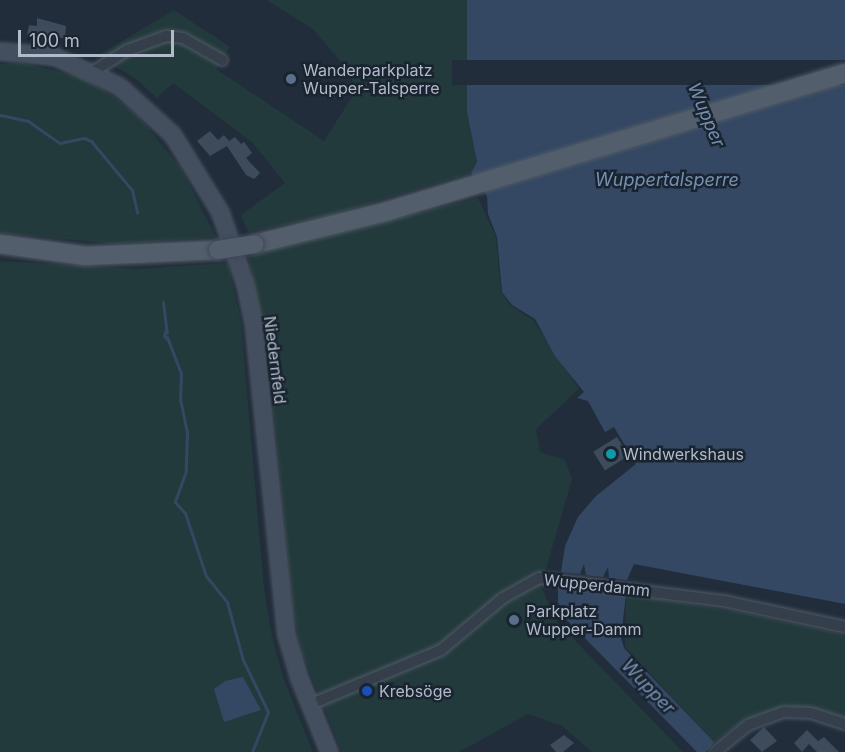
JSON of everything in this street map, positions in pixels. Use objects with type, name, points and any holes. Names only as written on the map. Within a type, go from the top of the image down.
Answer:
[{"type":"main road","points":[[0,244],[85,256],[218,250],[255,244],[441,195],[845,72]]},
{"type":"street","points":[[94,71],[128,50],[166,36],[183,38],[222,60]]},
{"type":"street","name":"Niedernfeld","points":[[0,51],[42,54],[94,71],[131,95],[172,134],[208,188],[232,243],[246,284],[258,356],[286,634],[309,705],[329,752]]},
{"type":"street","name":"Wupperdamm","points":[[309,705],[441,650],[503,598],[533,580],[546,577],[724,601],[845,627]]},
{"type":"street","points":[[717,749],[748,725],[784,712],[811,713],[845,724]]},
{"type":"green space","points":[[267,0],[467,0],[467,112],[477,162],[471,173],[327,216],[248,232],[241,215],[285,183],[253,143],[173,83],[157,98],[136,79],[97,56],[174,10],[230,47],[216,69],[324,141],[357,89],[346,68],[313,29]]},
{"type":"green space","points":[[22,63],[78,76],[112,95],[139,117],[181,168],[216,237],[116,244],[0,233],[0,64]]},
{"type":"green space","points":[[478,198],[496,237],[501,292],[511,306],[533,320],[579,389],[536,429],[540,452],[565,460],[572,479],[541,586],[556,621],[683,752],[592,752],[562,726],[528,714],[459,752],[342,752],[302,652],[294,620],[268,354],[248,256]]},
{"type":"green space","points":[[0,261],[137,269],[228,263],[241,322],[264,588],[272,636],[283,677],[313,752],[0,752]]},
{"type":"green space","points":[[626,594],[745,613],[845,635],[845,719],[771,711],[743,721],[714,742],[625,647]]},
{"type":"water","name":"Wuppertalsperre","points":[[467,0],[845,0],[845,604],[634,564],[627,580],[609,578],[608,567],[603,577],[586,575],[584,564],[580,574],[561,572],[565,546],[578,517],[596,496],[636,464],[614,427],[605,432],[588,401],[577,398],[584,392],[555,356],[535,319],[512,305],[502,292],[497,237],[488,214],[487,196],[471,173],[477,162],[467,112]]},
{"type":"water","name":"Wupper","points":[[558,585],[626,594],[621,638],[624,648],[714,742],[706,752],[697,752],[565,618],[558,602]]},
{"type":"water","points":[[243,677],[261,710],[224,722],[214,689],[225,681]]},
{"type":"pier","points":[[452,60],[845,60],[845,85],[452,85]]},
{"type":"building","points":[[37,18],[66,26],[65,38],[27,35],[29,25],[37,26]]},
{"type":"building","points":[[210,131],[218,140],[224,135],[229,141],[235,137],[241,144],[244,142],[252,153],[246,158],[260,173],[254,179],[246,175],[227,146],[210,156],[197,141]]},
{"type":"building","name":"Windwerkshaus","points":[[617,437],[629,456],[605,470],[593,452]]},
{"type":"building","points":[[764,727],[777,741],[762,752],[750,740]]},
{"type":"building","points":[[807,730],[818,741],[824,737],[839,752],[817,752],[809,744],[802,752],[794,743]]},
{"type":"building","points":[[564,735],[574,743],[563,752],[556,752],[550,745]]},
{"type":"waterway","points":[[0,115],[28,121],[60,143],[84,138],[91,141],[132,190],[137,212]]},
{"type":"waterway","points":[[163,302],[167,333]]},
{"type":"waterway","points":[[166,329],[164,336],[169,341]]},
{"type":"waterway","points":[[167,337],[181,373],[180,399],[187,433],[186,471],[175,502],[185,513],[206,576],[227,602],[243,660],[268,712],[252,752]]},
{"type":"place","name":"Wanderparkplatz Wupper-Talsperre","points":[[291,79]]},
{"type":"place","name":"Windwerkshaus","points":[[611,454]]},
{"type":"place","name":"Parkplatz Wupper-Damm","points":[[514,620]]},
{"type":"place","name":"Krebsöge","points":[[367,691]]}]
